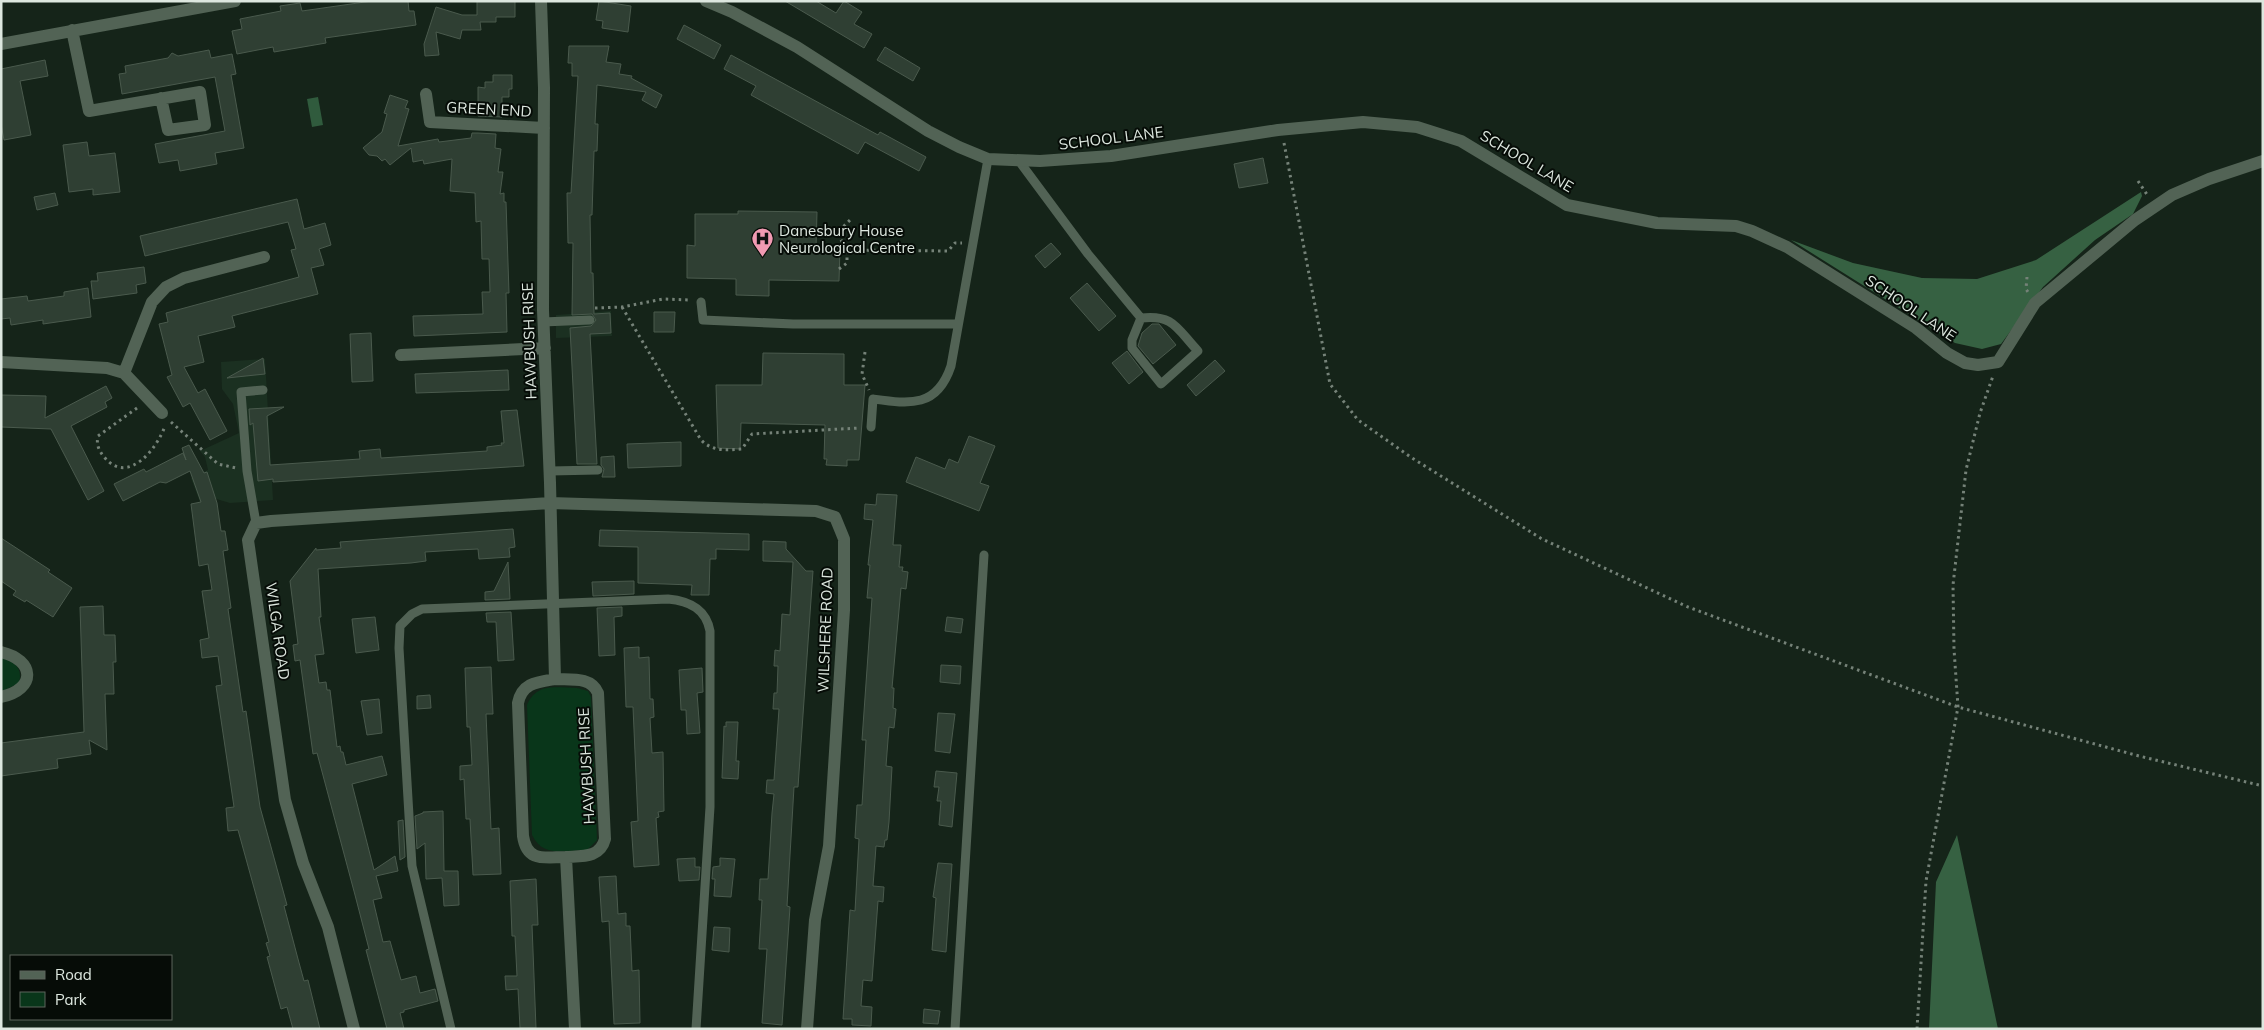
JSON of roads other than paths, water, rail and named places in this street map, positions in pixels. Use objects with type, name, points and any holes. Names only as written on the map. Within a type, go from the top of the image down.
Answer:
[{"type":"street","points":[[1,44],[236,1]]},
{"type":"street","name":"HAWBUSH RISE","points":[[541,1],[544,128],[543,322],[550,471],[555,679]]},
{"type":"street","name":"SCHOOL LANE","points":[[706,1],[732,12],[781,38],[928,131],[988,159],[1020,161],[1110,156],[1278,130],[1363,122],[1417,126],[1461,140],[1567,205],[1657,223],[1736,226],[1752,230],[1788,247],[1916,328],[1947,352],[1965,363],[1978,365],[1998,362],[2035,303],[2135,220],[2172,195],[2208,179],[2263,161]]},
{"type":"street","points":[[72,30],[89,111],[161,98]]},
{"type":"street","name":"GREEN END","points":[[426,94],[430,122],[544,128]]},
{"type":"street","points":[[124,373],[152,302],[166,287],[184,278],[264,257]]},
{"type":"street","points":[[401,355],[545,348]]},
{"type":"street","points":[[1,362],[108,368],[124,373],[162,413]]},
{"type":"street","points":[[256,523],[271,520],[550,503]]},
{"type":"street","name":"WILSHERE ROAD","points":[[550,503],[816,511],[835,517],[844,540],[844,610],[829,846],[815,920],[807,1029]]},
{"type":"street","name":"WILGA ROAD","points":[[256,523],[248,540],[285,800],[303,863],[328,927],[354,1029]]},
{"type":"street","points":[[1,652],[18,657],[23,662],[27,675],[25,685],[19,691],[1,697]]},
{"type":"street","name":"HAWBUSH RISE","points":[[555,679],[583,680],[596,689],[598,693],[605,839],[600,851],[594,854],[566,857],[540,858],[534,856],[524,846],[523,836],[518,702],[522,690],[529,685],[555,679]]},
{"type":"street","points":[[566,857],[575,1029]]},
{"type":"lane","points":[[871,427],[873,400],[907,403],[919,402],[940,388],[946,380],[951,366],[988,159]]},
{"type":"lane","points":[[1020,161],[1088,254],[1140,318]]},
{"type":"lane","points":[[701,302],[702,320],[793,324],[958,324]]},
{"type":"lane","points":[[1158,316],[1169,320],[1198,351],[1161,384],[1132,348],[1132,340],[1140,318],[1158,316]]},
{"type":"lane","points":[[543,322],[590,320]]},
{"type":"lane","points":[[256,523],[246,471],[241,392],[263,390]]},
{"type":"lane","points":[[550,471],[598,470]]},
{"type":"lane","points":[[955,1029],[984,555]]},
{"type":"lane","points":[[451,1029],[412,866],[399,648],[400,626],[412,614],[422,609],[680,600],[697,608],[708,620],[710,631],[710,807],[696,1029]]},
{"type":"place","name":"Danesbury House Neurological Centre","points":[[763,258]]}]
